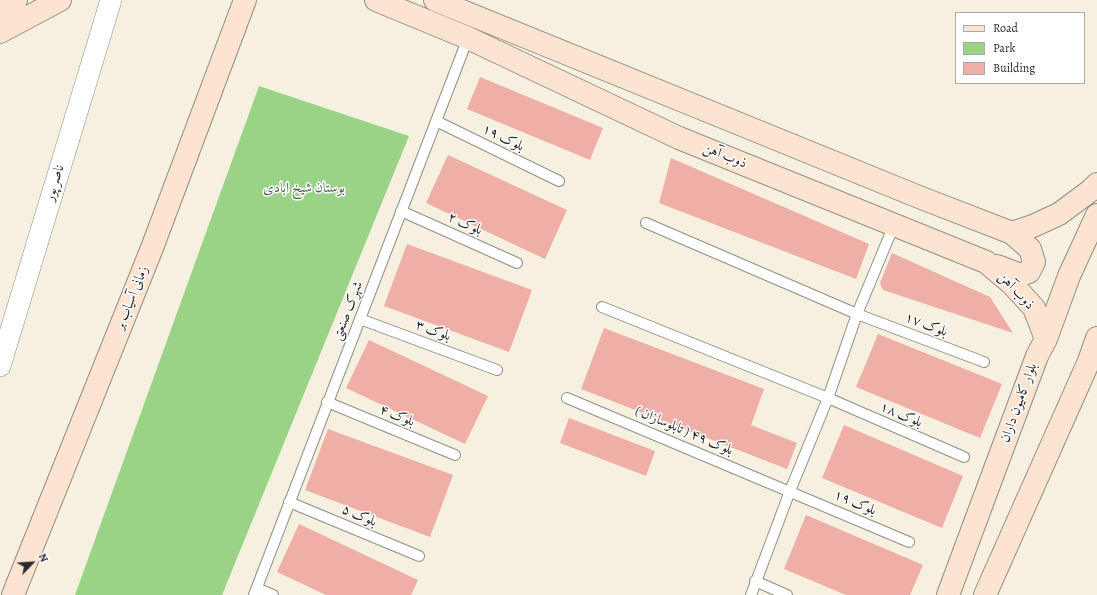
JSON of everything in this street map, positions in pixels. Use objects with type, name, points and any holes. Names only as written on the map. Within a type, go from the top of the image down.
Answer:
[{"type":"main road","points":[[0,9],[16,0]]},
{"type":"main road","points":[[0,32],[60,0]]},
{"type":"main road","name":"زمانی آسیاب بر","points":[[13,595],[152,248],[245,0]]},
{"type":"main road","name":"ذوب آهن","points":[[376,0],[468,38],[678,138],[986,262],[1011,283],[1034,308],[1046,339]]},
{"type":"main road","points":[[435,0],[919,197],[1012,233],[1030,249],[1034,262],[1029,272],[1021,275],[986,262]]},
{"type":"main road","points":[[1012,233],[1033,226],[1059,214],[1097,184]]},
{"type":"main road","name":"بلوار کامیون داران","points":[[948,595],[1027,381],[1046,339],[1069,276],[1097,215]]},
{"type":"main road","points":[[985,595],[1093,358],[1097,338]]},
{"type":"street","name":"ناصر پور","points":[[0,366],[111,0]]},
{"type":"lane","name":"شهرک صنعتی","points":[[255,592],[468,38]]},
{"type":"lane","name":"بلوک ۱۹","points":[[436,121],[559,181]]},
{"type":"lane","name":"بلوک ۲","points":[[401,210],[517,263]]},
{"type":"lane","name":"بلوک ۱۷","points":[[646,223],[857,314],[984,362]]},
{"type":"lane","points":[[751,595],[790,491],[828,398],[857,314],[894,225]]},
{"type":"lane","name":"بلوک ۱۸","points":[[602,307],[828,398],[964,456]]},
{"type":"lane","name":"بلوک ۳","points":[[360,319],[497,370]]},
{"type":"lane","name":"بلوک ۴۹ ( تابلوسازان )","points":[[567,398],[790,491]]},
{"type":"lane","name":"بلوک ۴","points":[[327,402],[455,455]]},
{"type":"lane","name":"بلوک ۱۹","points":[[790,491],[909,542]]},
{"type":"lane","name":"بلوک ۵","points":[[289,502],[419,556]]},
{"type":"lane","points":[[755,581],[787,595]]},
{"type":"lane","points":[[255,592],[273,595]]},
{"type":"green space","name":"بوستان شیخ ابادی","points":[[259,86],[409,136],[222,595],[75,595]]},
{"type":"building","points":[[480,77],[603,128],[590,160],[467,109]]},
{"type":"building","points":[[448,155],[567,210],[545,259],[426,203]]},
{"type":"building","points":[[671,158],[869,244],[856,279],[659,203]]},
{"type":"building","points":[[407,244],[532,290],[509,352],[384,306]]},
{"type":"building","points":[[892,253],[990,297],[1013,333],[883,290],[880,283]]},
{"type":"building","points":[[604,328],[764,389],[751,425],[797,443],[787,469],[581,389]]},
{"type":"building","points":[[878,334],[1002,384],[980,438],[856,387]]},
{"type":"building","points":[[369,340],[488,396],[465,444],[346,388]]},
{"type":"building","points":[[569,418],[655,451],[646,476],[560,443]]},
{"type":"building","points":[[844,425],[963,476],[942,528],[822,478]]},
{"type":"building","points":[[328,429],[453,475],[430,537],[305,490]]},
{"type":"building","points":[[806,515],[923,565],[910,595],[846,595],[784,569]]},
{"type":"building","points":[[299,524],[418,580],[411,595],[326,595],[277,572]]}]
